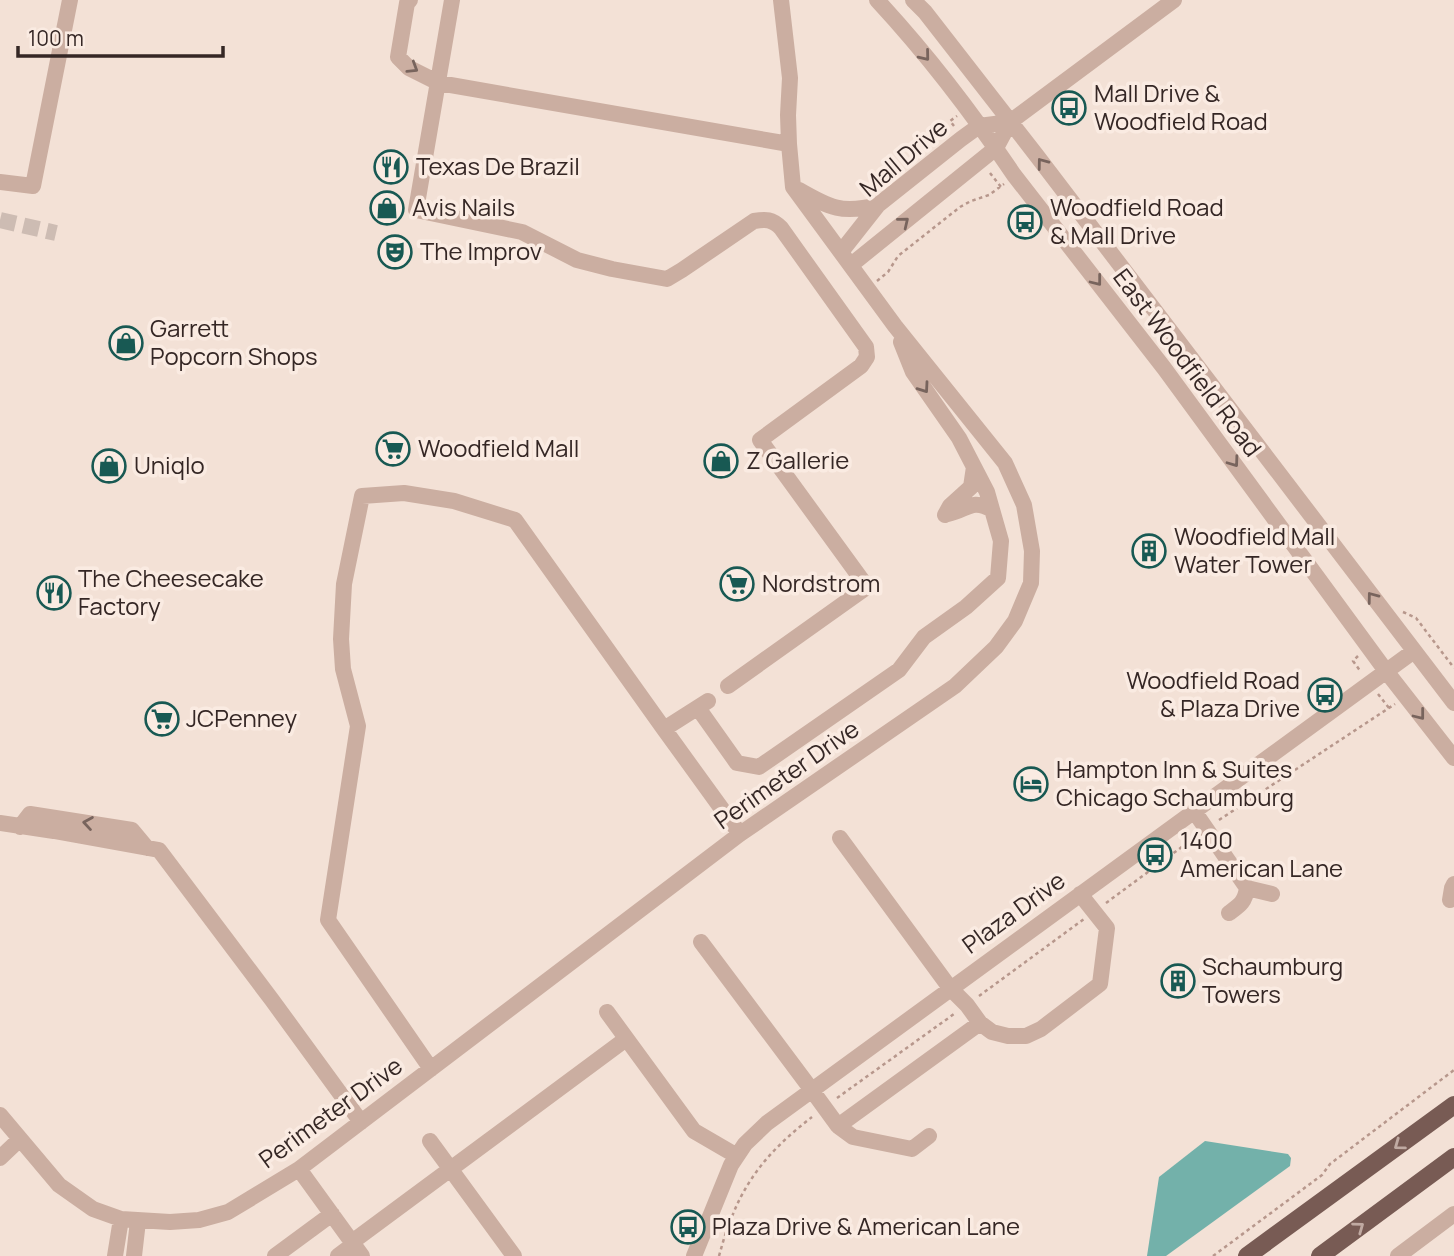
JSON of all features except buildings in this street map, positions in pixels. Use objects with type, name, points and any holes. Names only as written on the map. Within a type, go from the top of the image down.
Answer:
[{"type":"main road","points":[[1247,1256],[1454,1105]]},
{"type":"main road","points":[[1320,1256],[1454,1158]]},
{"type":"street","points":[[0,182],[33,186],[70,0]]},
{"type":"street","points":[[410,0],[407,3],[398,57],[409,68],[439,83],[789,144]]},
{"type":"street","points":[[452,0],[416,210],[522,232],[577,260],[612,270],[667,279],[754,221],[774,221],[866,347],[867,357],[861,366],[760,440],[867,587],[728,686]]},
{"type":"street","points":[[781,0],[790,78],[788,115],[793,187],[822,203],[843,210],[860,210],[878,205]]},
{"type":"street","name":"East Woodfield Road","points":[[877,0],[929,61],[1164,368],[1386,671],[1454,758]]},
{"type":"street","name":"East Woodfield Road","points":[[913,0],[1010,122],[1454,703]]},
{"type":"street","name":"Mall Drive","points":[[846,259],[996,148],[1010,122],[1174,0]]},
{"type":"street","name":"Mall Drive","points":[[846,259],[878,205],[979,126],[1010,122]]},
{"type":"street","name":"Perimeter Drive","points":[[0,1115],[59,1185],[93,1209],[121,1219],[170,1222],[199,1220],[228,1212],[299,1169],[740,834],[955,686],[996,648],[1015,621],[1031,583],[1032,551],[1024,505],[1005,463],[895,326],[793,187]]},
{"type":"street","points":[[664,730],[703,704],[737,763],[759,767],[899,670],[923,637],[967,607],[998,578],[1001,541],[987,492],[959,438],[913,372],[895,326]]},
{"type":"street","points":[[974,467],[971,487],[950,506],[946,515],[972,504],[984,505],[992,510]]},
{"type":"street","points":[[431,1069],[328,920],[358,726],[344,669],[341,639],[344,584],[362,496],[404,493],[454,500],[515,520],[740,834]]},
{"type":"street","name":"Plaza Drive","points":[[694,1256],[737,1156],[745,1144],[767,1123],[1414,651]]},
{"type":"street","points":[[1194,811],[1247,888],[1272,894]]},
{"type":"street","points":[[0,823],[159,850],[361,1122]]},
{"type":"street","points":[[840,838],[950,988],[980,1023],[992,1032],[1008,1036],[1026,1036],[1041,1029],[1100,984],[1107,928],[1080,894]]},
{"type":"street","points":[[1229,913],[1241,904],[1247,888]]},
{"type":"street","points":[[701,942],[838,1126],[853,1137],[912,1149],[929,1136]]},
{"type":"street","points":[[607,1012],[694,1131],[737,1156]]},
{"type":"street","points":[[838,1126],[980,1023]]},
{"type":"street","points":[[338,1256],[356,1247],[450,1169],[626,1039]]},
{"type":"street","points":[[0,1158],[20,1139]]},
{"type":"street","points":[[430,1142],[514,1256]]},
{"type":"street","points":[[299,1169],[356,1247]]},
{"type":"street","points":[[275,1256],[332,1214]]},
{"type":"street","points":[[1398,1256],[1454,1214]]},
{"type":"street","points":[[115,1256],[121,1219]]},
{"type":"street","points":[[134,1256],[138,1221]]},
{"type":"path","points":[[883,276],[898,256],[960,207],[989,195],[1000,187]]},
{"type":"path","points":[[1402,611],[1416,618],[1454,668]]},
{"type":"path","points":[[1389,708],[1406,697]]},
{"type":"path","points":[[1213,1256],[1322,1175],[1330,1164],[1454,1070]]},
{"type":"path","points":[[719,1256],[743,1191],[773,1150],[810,1118]]},
{"type":"water","points":[[1205,1141],[1288,1154],[1291,1158],[1290,1166],[1166,1256],[1147,1256],[1159,1177]]},
{"type":"tunnel","points":[[0,220],[56,233]]},
{"type":"place","name":"Mall Drive & Woodfield Road","points":[[1069,108]]},
{"type":"place","name":"Texas De Brazil","points":[[391,167]]},
{"type":"place","name":"Avis Nails","points":[[387,208]]},
{"type":"place","name":"Woodfield Road & Mall Drive","points":[[1025,222]]},
{"type":"place","name":"The Improv","points":[[395,252]]},
{"type":"place","name":"Garrett Popcorn Shops","points":[[126,343]]},
{"type":"place","name":"Woodfield Mall","points":[[393,449]]},
{"type":"place","name":"Z Gallerie","points":[[721,461]]},
{"type":"place","name":"Uniqlo","points":[[109,466]]},
{"type":"place","name":"Woodfield Mall Water Tower","points":[[1149,551]]},
{"type":"place","name":"Nordstrom","points":[[737,584]]},
{"type":"place","name":"The Cheesecake Factory","points":[[54,593]]},
{"type":"place","name":"Woodfield Road & Plaza Drive","points":[[1325,695]]},
{"type":"place","name":"JCPenney","points":[[162,719]]},
{"type":"place","name":"Hampton Inn & Suites Chicago Schaumburg","points":[[1031,784]]},
{"type":"place","name":"1400 American Lane","points":[[1155,855]]},
{"type":"place","name":"Schaumburg Towers","points":[[1178,981]]},
{"type":"place","name":"Plaza Drive & American Lane","points":[[688,1227]]}]
